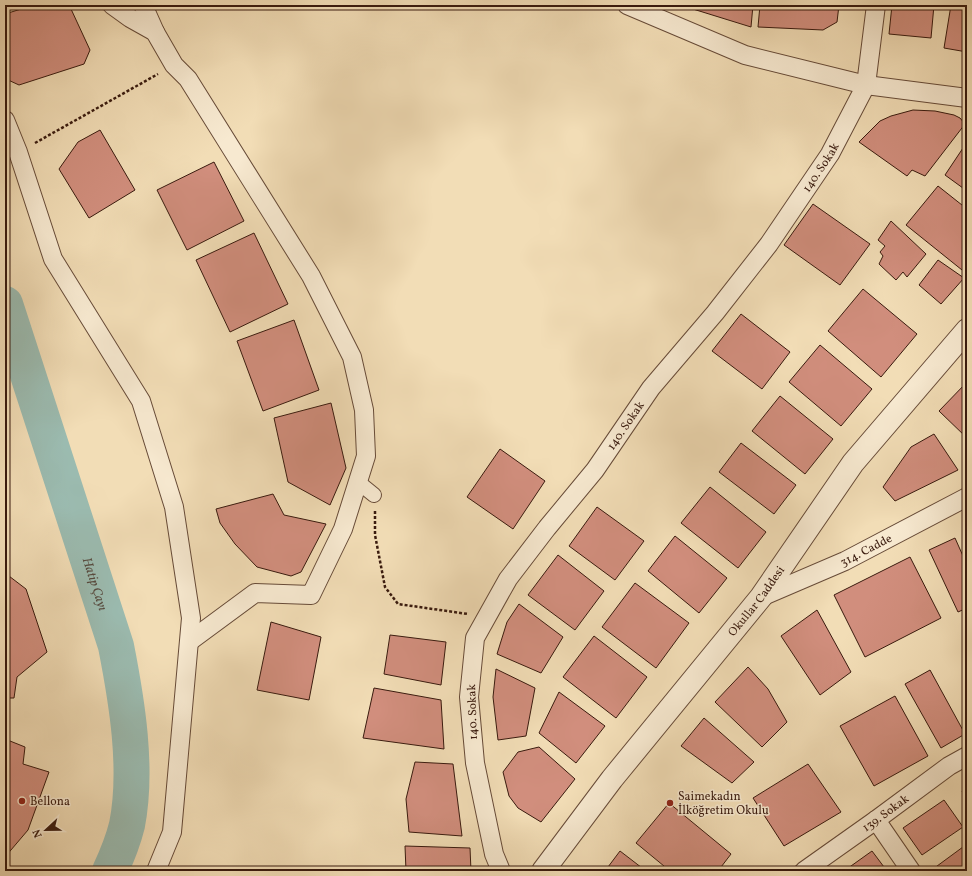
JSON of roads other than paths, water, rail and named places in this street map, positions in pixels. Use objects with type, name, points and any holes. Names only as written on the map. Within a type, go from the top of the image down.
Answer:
[{"type":"street","points":[[112,5],[130,18],[156,32]]},
{"type":"street","points":[[144,5],[156,32],[174,65],[188,79],[308,270],[352,357],[364,410],[366,456],[343,529],[311,595],[255,593],[190,641]]},
{"type":"street","points":[[627,5],[745,55],[866,85],[967,98]]},
{"type":"street","name":"140. Sokak","points":[[501,871],[494,854],[475,763],[469,697],[475,638],[482,616],[547,528],[595,470],[650,388],[715,313],[769,244],[830,154],[866,85],[876,5]]},
{"type":"street","points":[[5,120],[18,152],[52,260],[141,401],[174,507],[191,618],[190,641],[172,832],[156,871]]},
{"type":"street","name":"Okullar Caddesi","points":[[543,871],[612,779],[761,597],[853,464],[967,330]]},
{"type":"street","points":[[358,482],[374,495]]},
{"type":"street","name":"314. Cadde","points":[[761,597],[845,561],[967,497]]},
{"type":"street","name":"139. Sokak","points":[[804,871],[949,766],[967,756]]},
{"type":"street","points":[[876,820],[911,871]]},
{"type":"waterway","name":"Hatip Çayı","points":[[5,304],[116,646],[120,667],[130,736],[130,804],[124,837],[110,871]]},
{"type":"place","name":"Bellona","points":[[22,801]]},
{"type":"place","name":"Saimekadın İlköğretim Okulu","points":[[670,803]]}]
